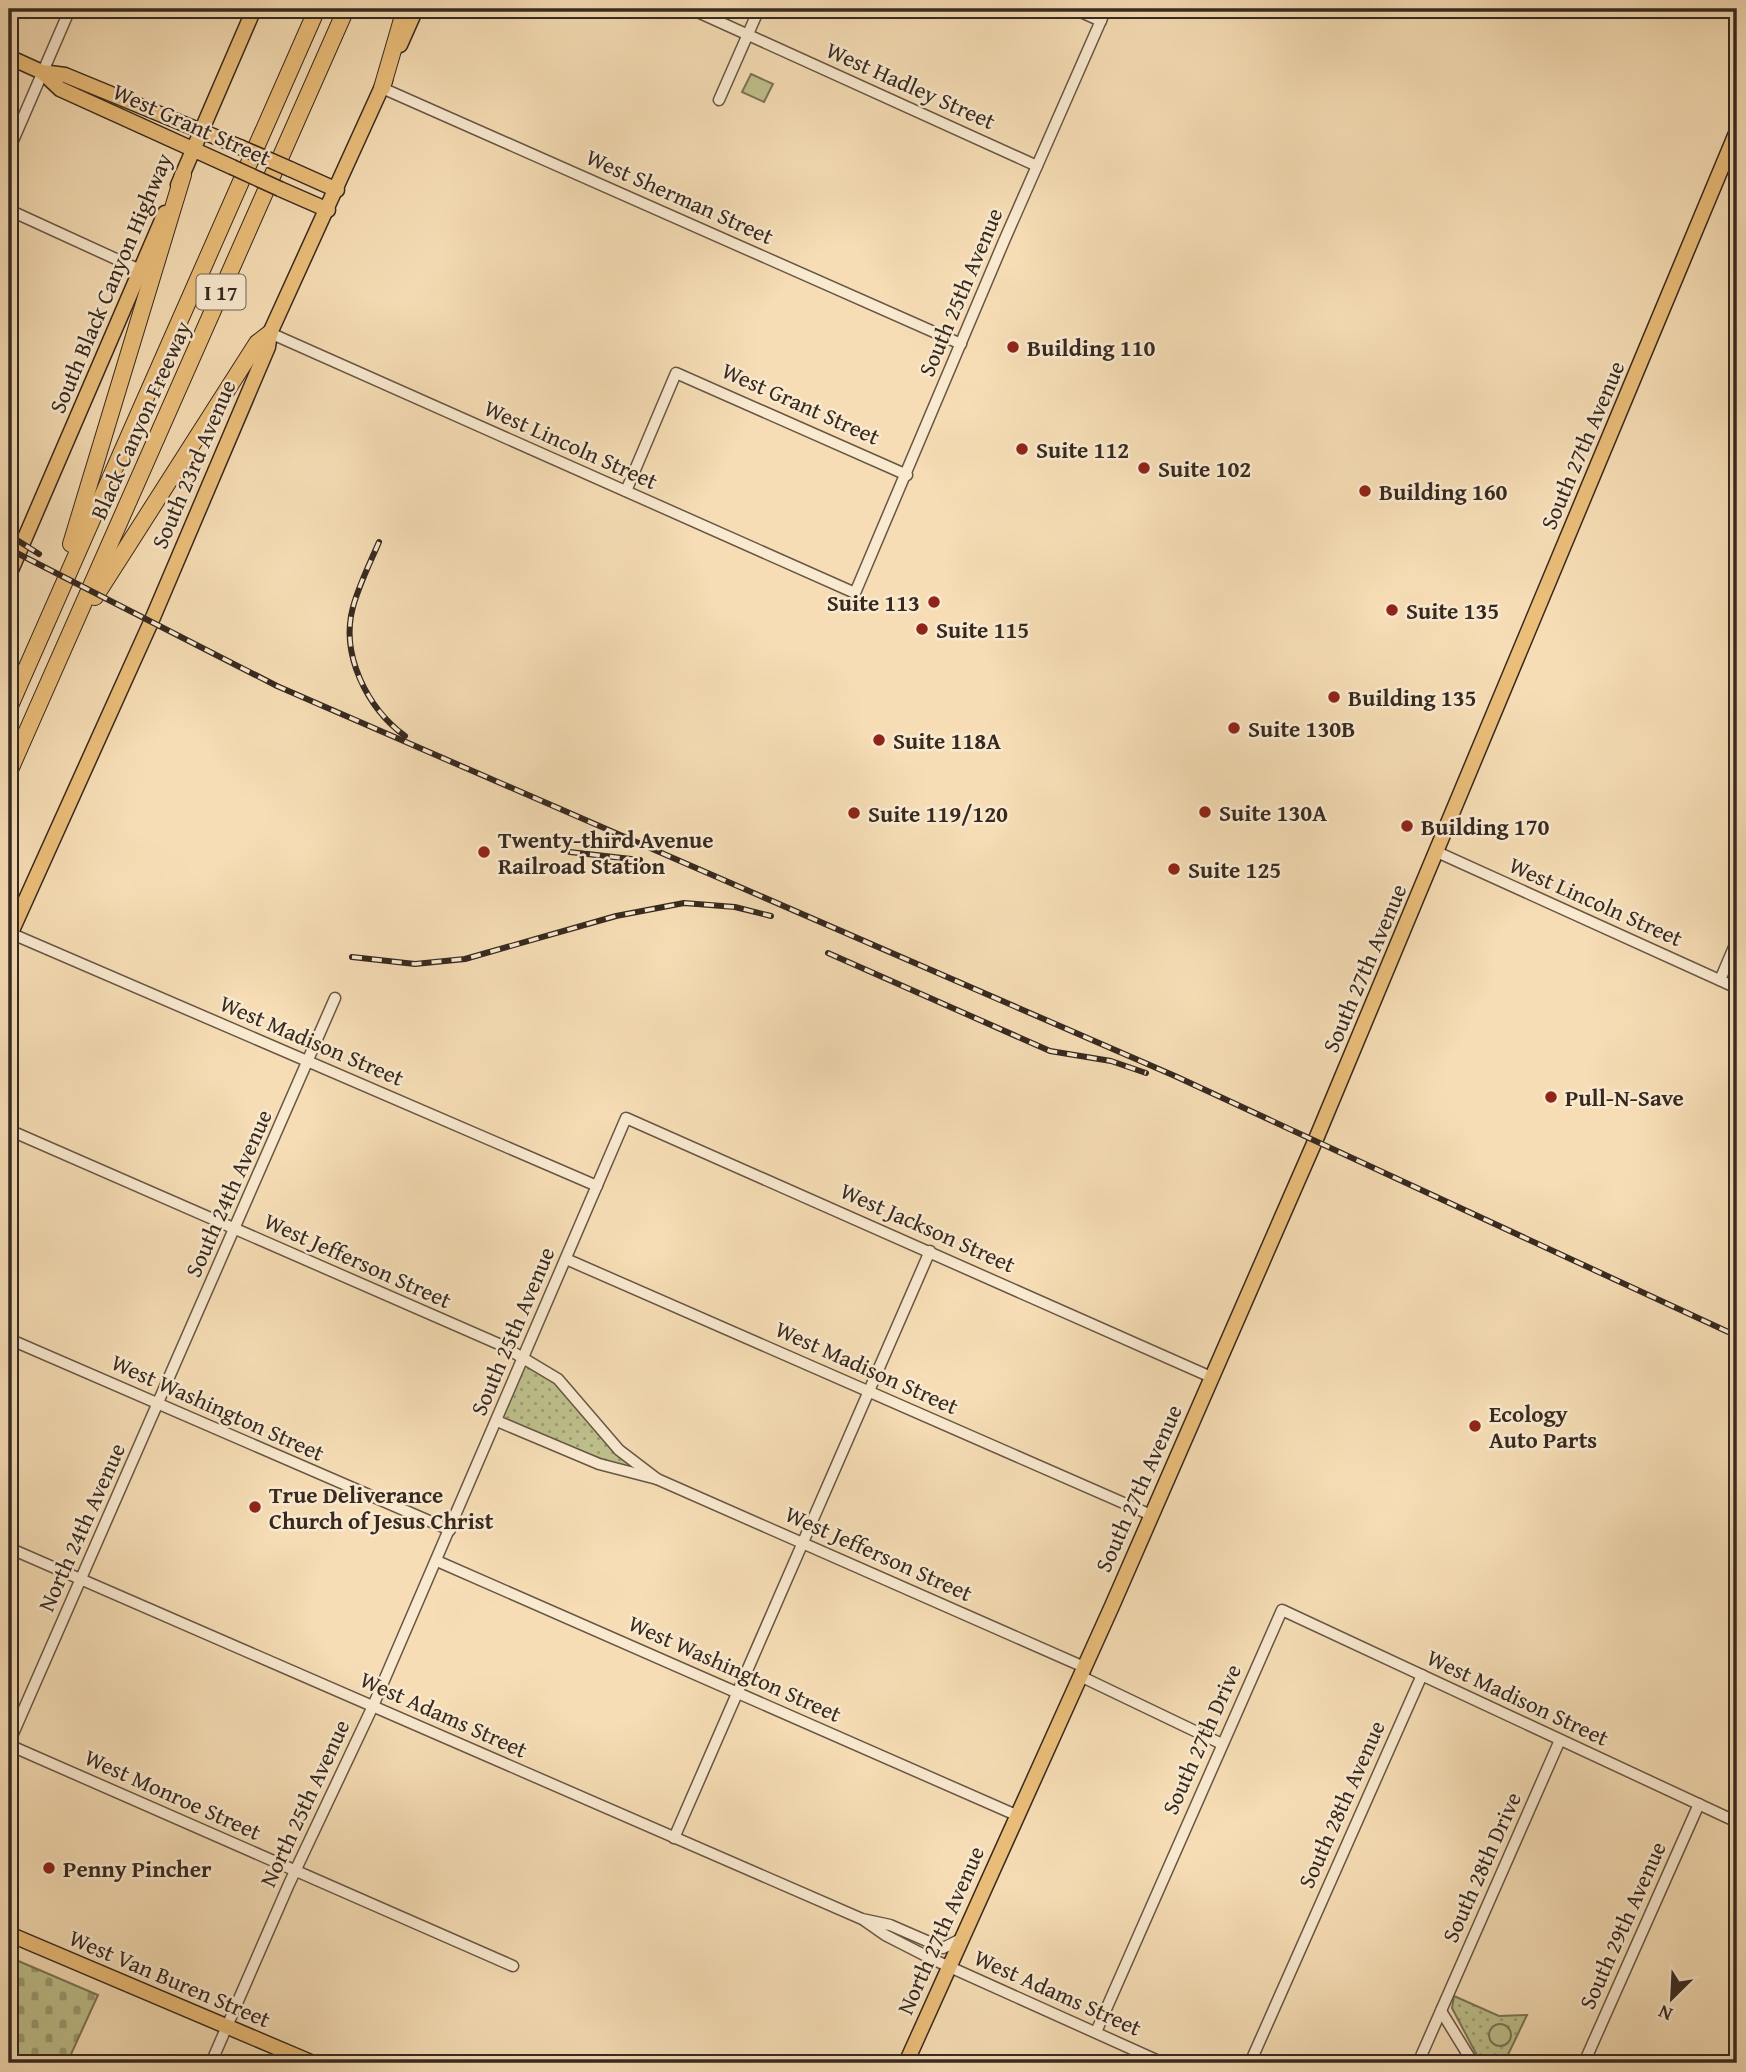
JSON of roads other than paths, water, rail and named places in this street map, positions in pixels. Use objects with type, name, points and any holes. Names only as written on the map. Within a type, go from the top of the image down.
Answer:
[{"type":"highway","name":"Black Canyon Freeway","points":[[9,708],[317,9]]},
{"type":"highway","name":"Black Canyon Freeway","points":[[9,772],[346,9]]},
{"type":"highway","points":[[382,88],[405,9]]},
{"type":"highway","points":[[47,620],[139,328],[183,175]]},
{"type":"highway","points":[[62,650],[257,343],[270,333]]},
{"type":"main road","name":"South 23rd Avenue","points":[[10,935],[151,622],[268,347],[270,333],[328,210],[416,9]]},
{"type":"main road","name":"South Black Canyon Highway","points":[[10,570],[183,175],[252,10]]},
{"type":"main road","name":"West Grant Street","points":[[9,57],[42,72],[65,75],[201,130],[337,190]]},
{"type":"main road","name":"West Grant Street","points":[[42,72],[60,89],[328,210]]},
{"type":"main road","name":"South 27th Avenue","points":[[1016,1815],[1151,1515],[1437,852],[1737,131]]},
{"type":"main road","name":"North 27th Avenue","points":[[906,2063],[1016,1815]]},
{"type":"main road","name":"West Van Buren Street","points":[[9,1934],[313,2063]]},
{"type":"street","points":[[9,150],[70,9]]},
{"type":"street","name":"West Hadley Street","points":[[691,9],[1037,166]]},
{"type":"street","points":[[719,100],[759,9]]},
{"type":"street","points":[[1074,9],[1101,21]]},
{"type":"street","name":"South 25th Avenue","points":[[855,593],[1106,9]]},
{"type":"street","name":"West Sherman Street","points":[[382,88],[961,344]]},
{"type":"street","points":[[9,210],[140,270]]},
{"type":"street","name":"West Lincoln Street","points":[[270,333],[855,593]]},
{"type":"street","name":"West Grant Street","points":[[626,491],[676,373],[907,475]]},
{"type":"street","name":"West Lincoln Street","points":[[1437,852],[1737,988]]},
{"type":"street","name":"West Madison Street","points":[[10,935],[597,1186]]},
{"type":"street","points":[[1720,980],[1737,940]]},
{"type":"street","name":"South 24th Avenue","points":[[158,1404],[335,998]]},
{"type":"street","name":"South 25th Avenue","points":[[437,1561],[626,1118]]},
{"type":"street","name":"West Jackson Street","points":[[626,1118],[1211,1377]]},
{"type":"street","name":"West Jefferson Street","points":[[9,1130],[523,1357],[558,1379],[619,1450],[657,1479]]},
{"type":"street","points":[[674,1838],[930,1251]]},
{"type":"street","name":"West Madison Street","points":[[566,1259],[1151,1515]]},
{"type":"street","name":"West Washington Street","points":[[9,1339],[450,1530]]},
{"type":"street","name":"North 24th Avenue","points":[[9,1744],[158,1404]]},
{"type":"street","name":"West Jefferson Street","points":[[497,1421],[606,1466],[657,1479],[803,1543],[1082,1671],[1222,1744]]},
{"type":"street","name":"West Adams Street","points":[[9,1548],[862,1919],[890,1925],[943,1948],[961,1939]]},
{"type":"street","name":"West Washington Street","points":[[437,1561],[1016,1815]]},
{"type":"street","name":"North 25th Avenue","points":[[211,2063],[437,1561]]},
{"type":"street","name":"West Madison Street","points":[[1282,1610],[1737,1822]]},
{"type":"street","name":"South 27th Drive","points":[[1096,2032],[1282,1610]]},
{"type":"street","name":"South 28th Avenue","points":[[1250,2063],[1422,1675]]},
{"type":"street","name":"South 28th Drive","points":[[1418,2063],[1560,1740]]},
{"type":"street","name":"West Monroe Street","points":[[9,1744],[513,1966]]},
{"type":"street","name":"South 29th Avenue","points":[[1584,2063],[1699,1804]]},
{"type":"street","name":"West Adams Street","points":[[862,1919],[885,1935],[949,1966],[1163,2063]]},
{"type":"street","points":[[1441,2011],[1473,2063]]},
{"type":"railway","points":[[9,535],[39,554]]},
{"type":"railway","points":[[379,542],[353,607],[350,643],[360,679],[368,695],[379,711],[405,736]]},
{"type":"railway","points":[[9,549],[277,686],[1175,1076],[1737,1336]]},
{"type":"railway","points":[[570,852],[640,860]]},
{"type":"railway","points":[[352,957],[415,964],[465,959],[616,916],[684,903],[735,907],[771,916]]},
{"type":"railway","points":[[828,953],[1050,1051],[1111,1061],[1146,1073]]},
{"type":"place","name":"Building 110","points":[[1013,347]]},
{"type":"place","name":"Suite 112","points":[[1022,449]]},
{"type":"place","name":"Suite 102","points":[[1144,468]]},
{"type":"place","name":"Building 160","points":[[1365,491]]},
{"type":"place","name":"Suite 113","points":[[934,602]]},
{"type":"place","name":"Suite 135","points":[[1392,610]]},
{"type":"place","name":"Suite 115","points":[[922,629]]},
{"type":"place","name":"Building 135","points":[[1334,697]]},
{"type":"place","name":"Suite 130B","points":[[1234,728]]},
{"type":"place","name":"Suite 118A","points":[[879,740]]},
{"type":"place","name":"Suite 130A","points":[[1205,812]]},
{"type":"place","name":"Suite 119/120","points":[[854,813]]},
{"type":"place","name":"Building 170","points":[[1407,826]]},
{"type":"place","name":"Twenty-third Avenue Railroad Station","points":[[484,852]]},
{"type":"place","name":"Suite 125","points":[[1174,869]]},
{"type":"place","name":"Pull-N-Save","points":[[1551,1097]]},
{"type":"place","name":"Ecology Auto Parts","points":[[1475,1426]]},
{"type":"place","name":"True Deliverance Church of Jesus Christ","points":[[255,1507]]},
{"type":"place","name":"Penny Pincher","points":[[49,1868]]}]
